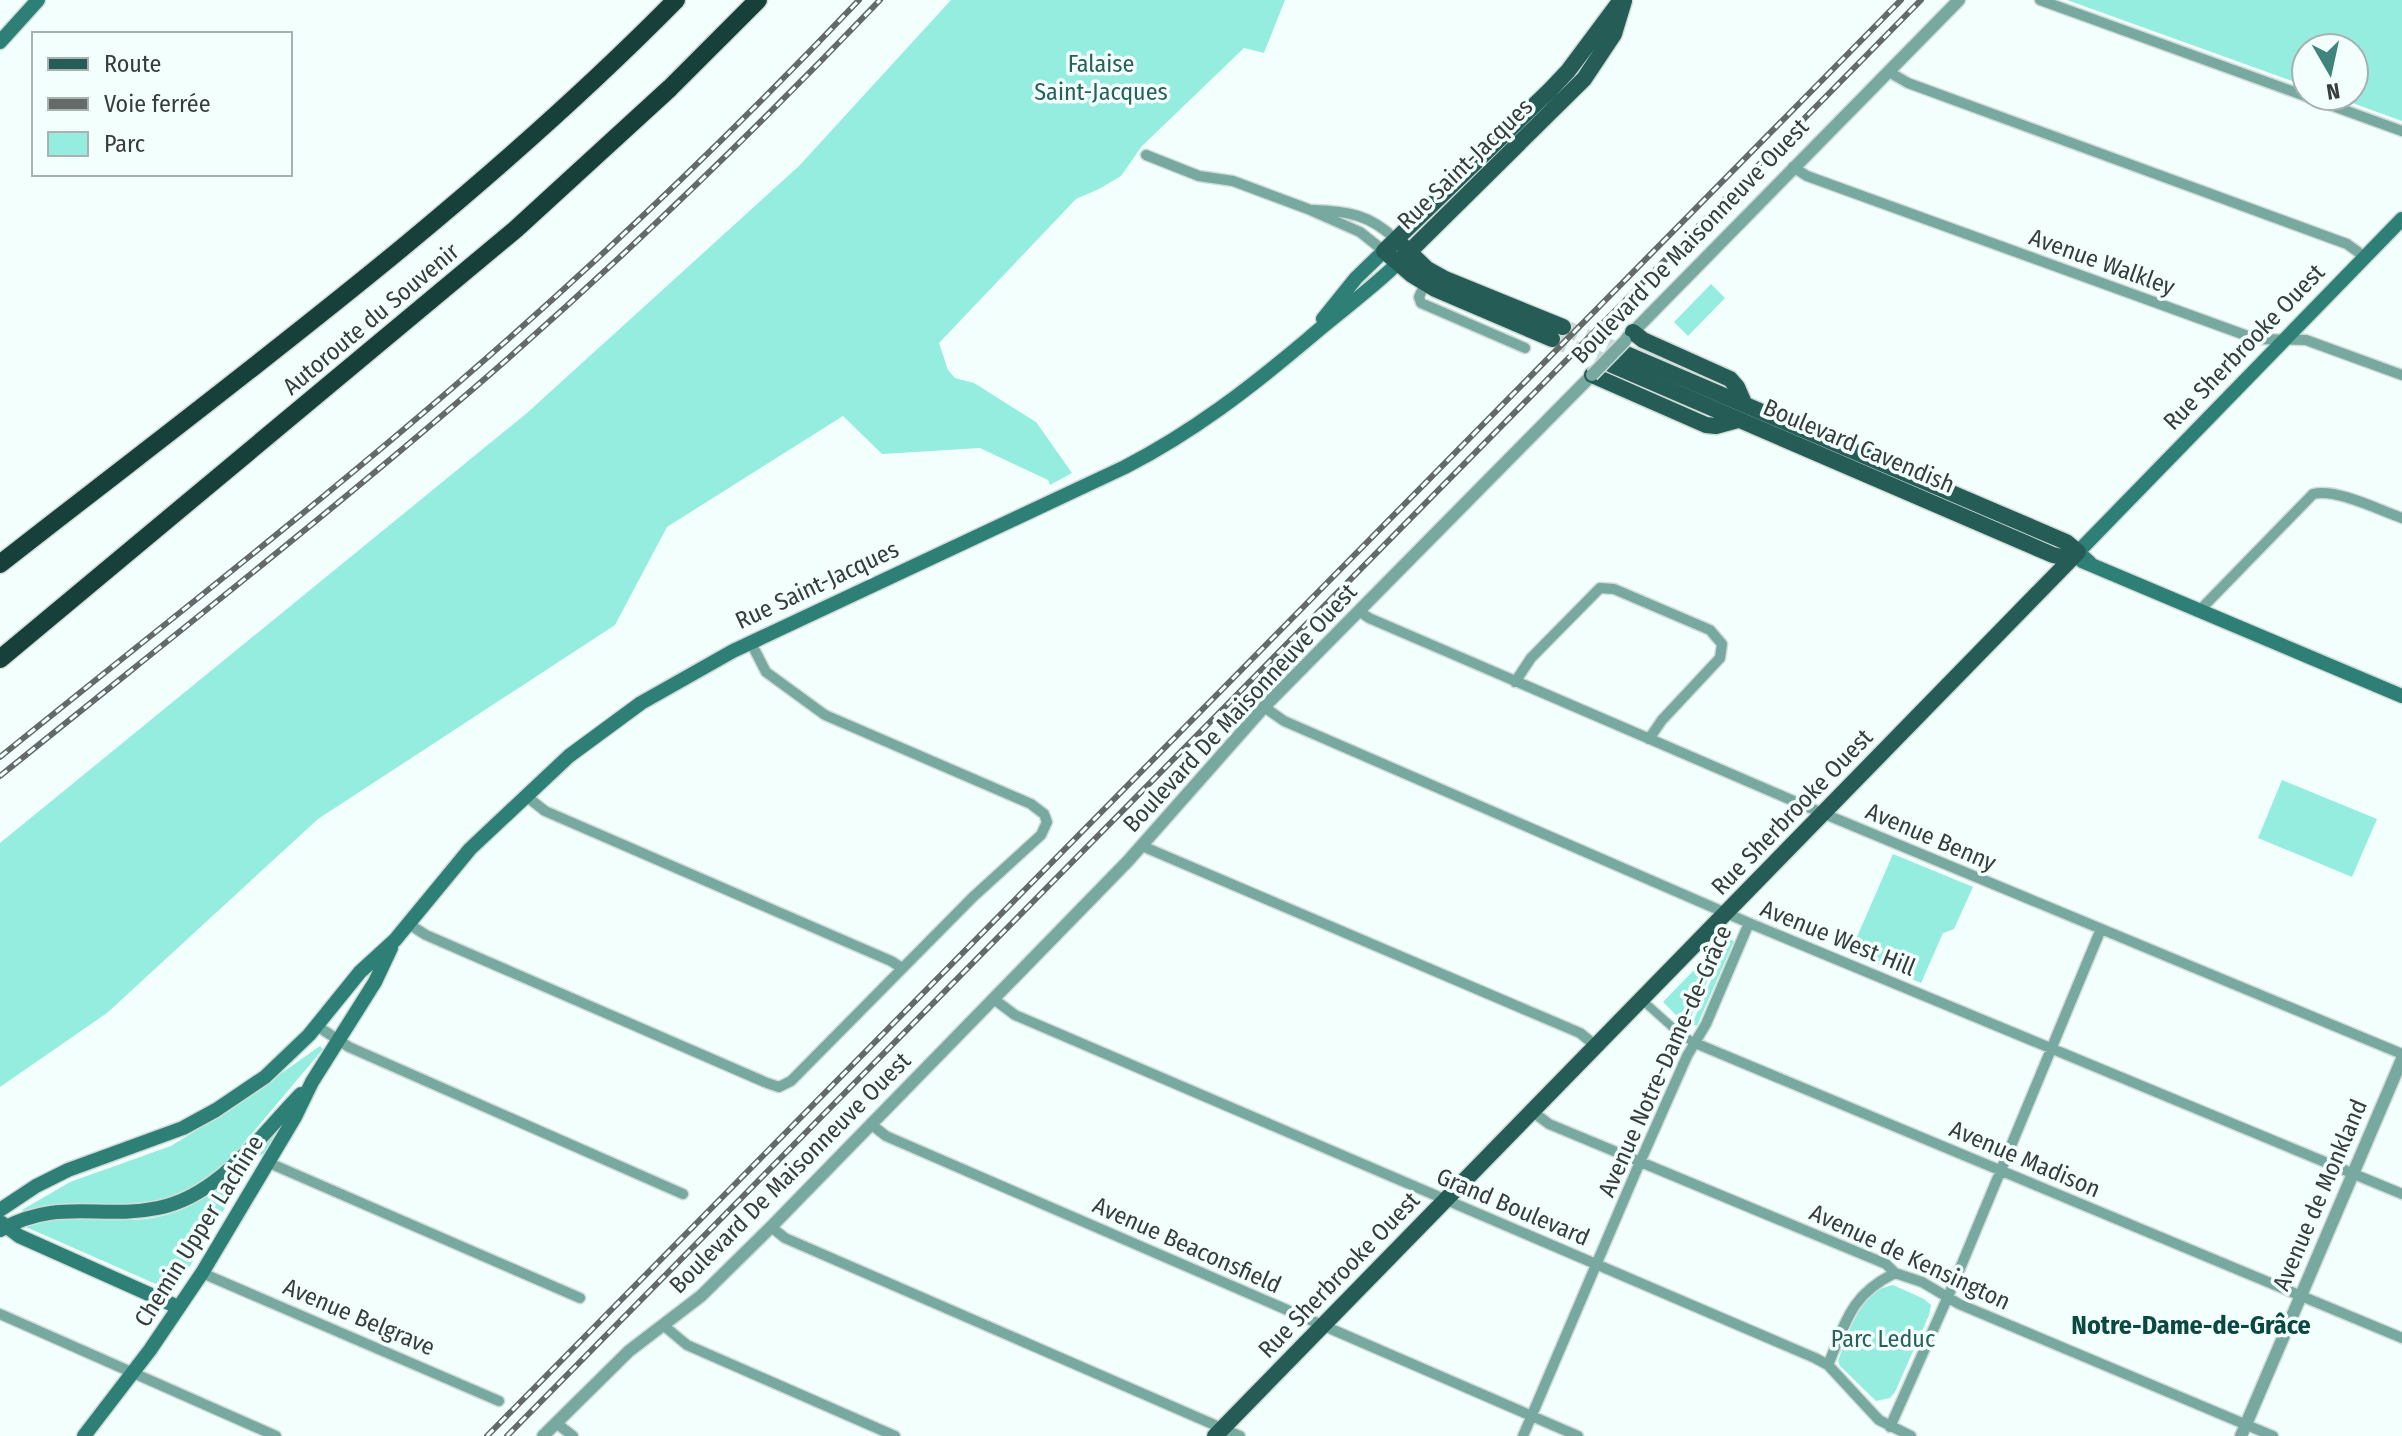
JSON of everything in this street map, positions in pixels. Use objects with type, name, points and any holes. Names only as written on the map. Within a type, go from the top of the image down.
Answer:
[{"type":"highway","name":"Autoroute du Souvenir","points":[[0,564],[414,239],[541,129],[676,0]]},
{"type":"highway","name":"Autoroute du Souvenir","points":[[0,659],[524,222],[670,88],[758,0]]},
{"type":"main road","points":[[0,42],[38,0]]},
{"type":"main road","name":"Rue Saint-Jacques","points":[[1308,338],[1356,278],[1568,71],[1622,0]]},
{"type":"main road","name":"Rue Saint-Jacques","points":[[338,1040],[375,982],[395,940],[407,923],[470,849],[582,746],[681,678],[1154,451],[1234,401],[1370,290],[1584,79],[1614,34],[1622,0]]},
{"type":"main road","name":"Rue Sherbrooke Ouest","points":[[1219,1432],[1824,814],[2080,558],[2402,219]]},
{"type":"main road","points":[[1389,245],[1425,284],[1557,333],[1403,257]]},
{"type":"main road","name":"Boulevard Cavendish","points":[[1624,348],[1643,340],[1730,379],[1744,403],[2066,542],[2080,558]]},
{"type":"main road","name":"Boulevard Cavendish","points":[[1624,348],[1738,420],[2053,555],[2080,558],[2402,696]]},
{"type":"main road","points":[[1592,375],[1706,425],[1716,426],[1738,420]]},
{"type":"main road","name":"Rue Saint-Jacques","points":[[0,1210],[58,1174],[164,1136],[205,1116],[265,1077],[317,1026],[360,972],[395,940]]},
{"type":"main road","name":"Chemin Upper Lachine","points":[[84,1436],[202,1273],[338,1040]]},
{"type":"main road","points":[[2,1225],[52,1211],[135,1211],[182,1201],[223,1174],[312,1082]]},
{"type":"main road","points":[[2,1225],[19,1236],[178,1307]]},
{"type":"street","name":"Boulevard De Maisonneuve Ouest","points":[[543,1436],[620,1358],[711,1287],[872,1125],[1142,846],[1264,707],[1592,375],[1624,348],[1793,167],[1959,0]]},
{"type":"street","points":[[2040,0],[2402,131]]},
{"type":"street","points":[[1889,72],[1908,83],[2347,244],[2365,257]]},
{"type":"street","points":[[1146,155],[1199,176],[1233,181],[1308,209],[1389,245]]},
{"type":"street","name":"Avenue Walkley","points":[[1793,167],[1807,176],[2253,338],[2306,340],[2402,375]]},
{"type":"street","points":[[1308,209],[1358,214],[1378,225],[1389,245]]},
{"type":"street","points":[[1425,284],[1419,297],[1421,303],[1525,348]]},
{"type":"street","points":[[2201,609],[2313,494],[2323,492],[2336,495],[2402,518]]},
{"type":"street","points":[[1515,682],[1531,658],[1600,588],[1614,589],[1710,630],[1722,644],[1720,658],[1662,720],[1649,739]]},
{"type":"street","name":"Avenue Benny","points":[[1359,611],[1515,682],[2402,1057]]},
{"type":"street","points":[[407,923],[440,941],[779,1087],[791,1081],[902,968],[1041,835],[1047,819],[1031,804],[825,715],[766,672],[751,643]]},
{"type":"street","name":"Avenue West Hill","points":[[1264,707],[1284,721],[1749,923],[2402,1194]]},
{"type":"street","points":[[526,796],[538,808],[552,815],[902,968]]},
{"type":"street","points":[[1142,846],[1576,1031],[1596,1046]]},
{"type":"street","name":"Avenue Notre-Dame-de-Grâce","points":[[1523,1436],[1640,1161],[1749,923]]},
{"type":"street","points":[[1890,1427],[2101,929]]},
{"type":"street","name":"Grand Boulevard","points":[[995,1000],[1015,1015],[1828,1365],[1860,1402],[1890,1427],[1911,1436]]},
{"type":"street","name":"Avenue Madison","points":[[1642,1000],[1680,1034],[1695,1043],[2402,1338]]},
{"type":"street","points":[[317,1026],[338,1040],[683,1194]]},
{"type":"street","name":"Avenue de Monkland","points":[[2244,1430],[2402,1057]]},
{"type":"street","name":"Avenue de Kensington","points":[[1533,1112],[1549,1124],[1886,1264],[1895,1273],[1922,1282],[1947,1298],[2244,1430],[2273,1436]]},
{"type":"street","name":"Avenue Beaconsfield","points":[[872,1125],[886,1136],[1578,1436]]},
{"type":"street","points":[[267,1162],[580,1298]]},
{"type":"street","points":[[771,1227],[785,1238],[1219,1432],[1240,1436]]},
{"type":"street","name":"Avenue Belgrave","points":[[202,1273],[499,1401]]},
{"type":"street","points":[[1828,1365],[1854,1304],[1874,1285],[1895,1273]]},
{"type":"street","points":[[0,1314],[276,1436]]},
{"type":"street","points":[[663,1325],[687,1345],[895,1436]]},
{"type":"street","points":[[556,1423],[573,1436]]},
{"type":"green space","name":"Falaise Saint-Jacques","points":[[951,0],[1285,0],[1264,53],[1244,48],[1142,146],[1121,176],[1076,199],[939,343],[948,370],[955,378],[974,383],[1036,422],[1072,473],[1050,485],[1048,480],[980,448],[882,454],[843,416],[667,527],[615,625],[318,819],[107,1013],[0,1087],[0,843],[527,413],[799,166]]},
{"type":"green space","points":[[2067,0],[2402,0],[2402,121],[2370,109],[2370,32],[2290,32],[2290,80]]},
{"type":"green space","points":[[1711,284],[1725,298],[1688,336],[1674,322]]},
{"type":"green space","points":[[2282,780],[2377,819],[2352,877],[2258,838]]},
{"type":"green space","points":[[1893,854],[1973,887],[1954,929],[1943,933],[1921,983],[1850,953]]},
{"type":"green space","points":[[1729,939],[1734,941],[1697,1026],[1692,1024]]},
{"type":"green space","points":[[1720,943],[1723,946],[1687,1026],[1663,1002]]},
{"type":"green space","points":[[320,1046],[323,1049],[233,1156],[191,1190],[164,1200],[129,1205],[66,1203],[23,1212],[70,1182],[171,1146],[232,1108]]},
{"type":"green space","points":[[291,1111],[266,1152],[254,1160],[176,1289],[165,1288],[26,1227],[63,1220],[152,1218],[177,1212],[219,1187],[256,1152]]},
{"type":"green space","name":"Parc Leduc","points":[[1893,1285],[1931,1305],[1895,1392],[1890,1398],[1876,1401],[1838,1361],[1851,1326],[1864,1304],[1872,1295]]},
{"type":"tunnel","points":[[1563,327],[1624,353]]},
{"type":"tunnel","points":[[1552,339],[1612,365]]},
{"type":"railway","points":[[0,757],[345,478],[510,337],[663,196],[859,0]]},
{"type":"railway","points":[[0,776],[356,488],[526,343],[681,199],[880,0]]},
{"type":"railway","points":[[487,1436],[1901,0]]},
{"type":"railway","points":[[507,1436],[1921,0]]},
{"type":"district","name":"Notre-Dame-de-Grâce","points":[[2191,1325]]}]
